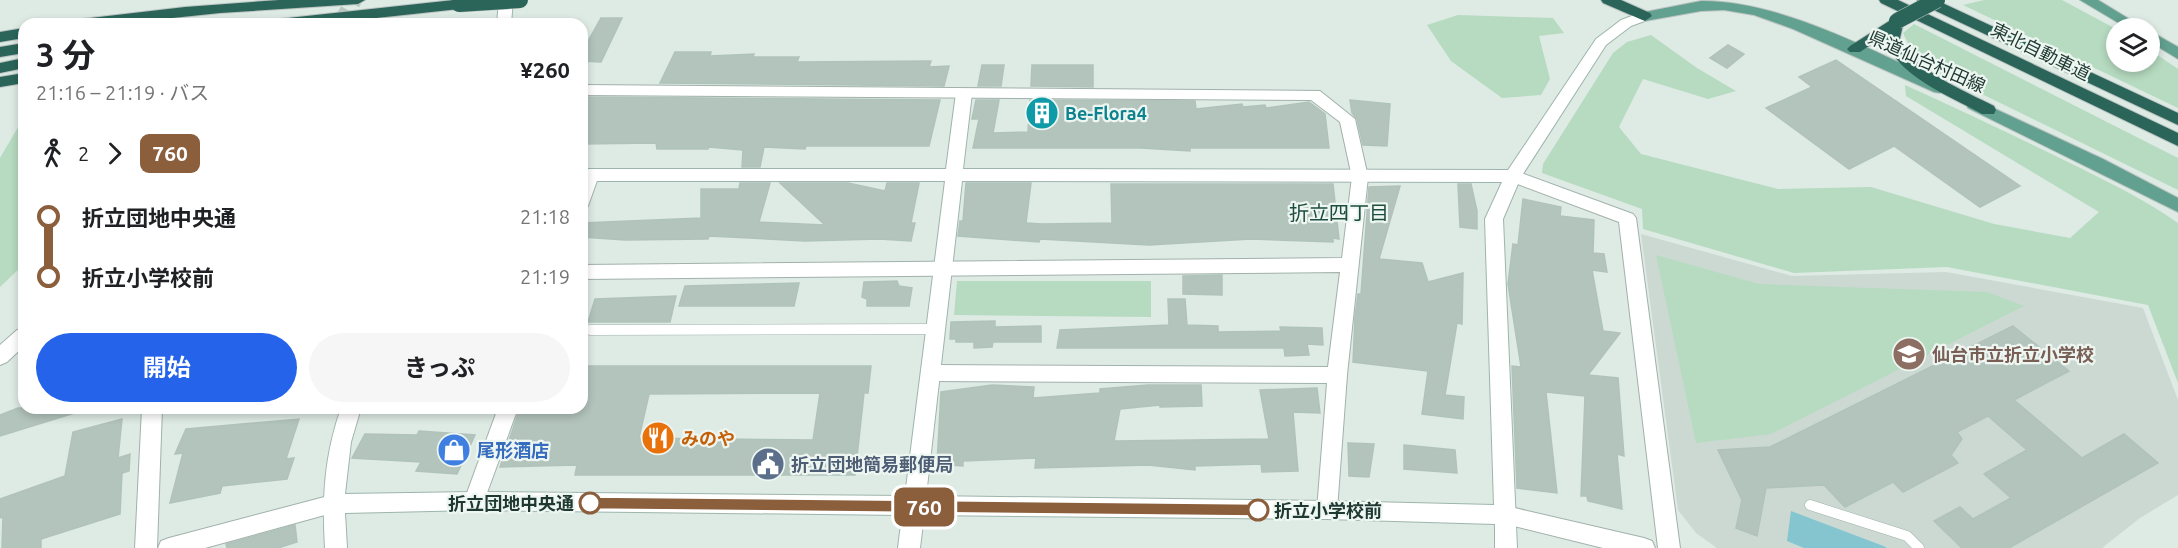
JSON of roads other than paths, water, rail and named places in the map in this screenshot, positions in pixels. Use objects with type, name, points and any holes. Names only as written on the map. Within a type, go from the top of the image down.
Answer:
[{"type":"highway","points":[[122,18],[233,7],[360,0]]},
{"type":"highway","points":[[223,18],[360,0]]},
{"type":"highway","points":[[334,18],[520,0]]},
{"type":"highway","points":[[1608,0],[1645,16]]},
{"type":"highway","name":"東北自動車道","points":[[1886,0],[2178,140]]},
{"type":"highway","name":"東北自動車道","points":[[1924,0],[2178,120]]},
{"type":"highway","points":[[1855,50],[1897,21],[1937,0]]},
{"type":"highway","points":[[371,18],[452,5]]},
{"type":"highway","points":[[1897,21],[1892,31],[1892,40],[1904,57],[1928,75],[1988,110]]},
{"type":"highway","points":[[0,37],[18,34]]},
{"type":"highway","points":[[0,52],[18,49]]},
{"type":"highway","points":[[0,68],[18,64]]},
{"type":"highway","points":[[0,82],[18,79]]},
{"type":"highway","points":[[2121,112],[2178,148]]},
{"type":"main road","points":[[2086,0],[2119,18]]},
{"type":"main road","name":"県道仙台村田線","points":[[1645,16],[1689,6],[1737,7],[1788,21],[1988,110],[2097,163],[2178,206]]},
{"type":"main road","points":[[2160,42],[2178,54]]},
{"type":"street","points":[[504,18],[506,0]]},
{"type":"street","points":[[1506,548],[1494,219],[1513,176],[1601,42],[1626,23],[1645,16]]},
{"type":"street","points":[[588,90],[1314,95],[1347,119],[1360,177],[1337,375],[1327,510]]},
{"type":"street","points":[[909,548],[964,93]]},
{"type":"street","points":[[588,175],[1513,176],[1627,218],[1669,548]]},
{"type":"street","points":[[588,272],[1350,265]]},
{"type":"street","points":[[0,357],[18,340]]},
{"type":"street","points":[[931,373],[1337,375]]},
{"type":"street","points":[[146,548],[152,414]]},
{"type":"street","points":[[336,548],[332,504],[335,465],[349,414]]},
{"type":"street","points":[[474,501],[506,414]]},
{"type":"street","points":[[169,548],[332,504],[474,501],[1327,510],[1506,515],[1644,548]]},
{"type":"lane","points":[[590,330],[937,329]]},
{"type":"lane","points":[[1810,505],[1907,536],[1919,548]]},
{"type":"water","points":[[1791,511],[1886,548],[1804,548],[1787,541]]},
{"type":"tunnel","points":[[344,18],[354,0]]},
{"type":"place","name":"Be-Flora4","points":[[1042,113]]},
{"type":"place","name":"仙台市立折立小学校","points":[[1909,354]]},
{"type":"place","name":"みのや","points":[[658,438]]},
{"type":"place","name":"尾形酒店","points":[[454,450]]},
{"type":"place","name":"折立団地簡易郵便局","points":[[768,464]]},
{"type":"place","name":"折立団地中央通","points":[[590,503]]},
{"type":"place","name":"折立小学校前","points":[[1258,510]]},
{"type":"district","name":"折立四丁目","points":[[1339,212]]}]
